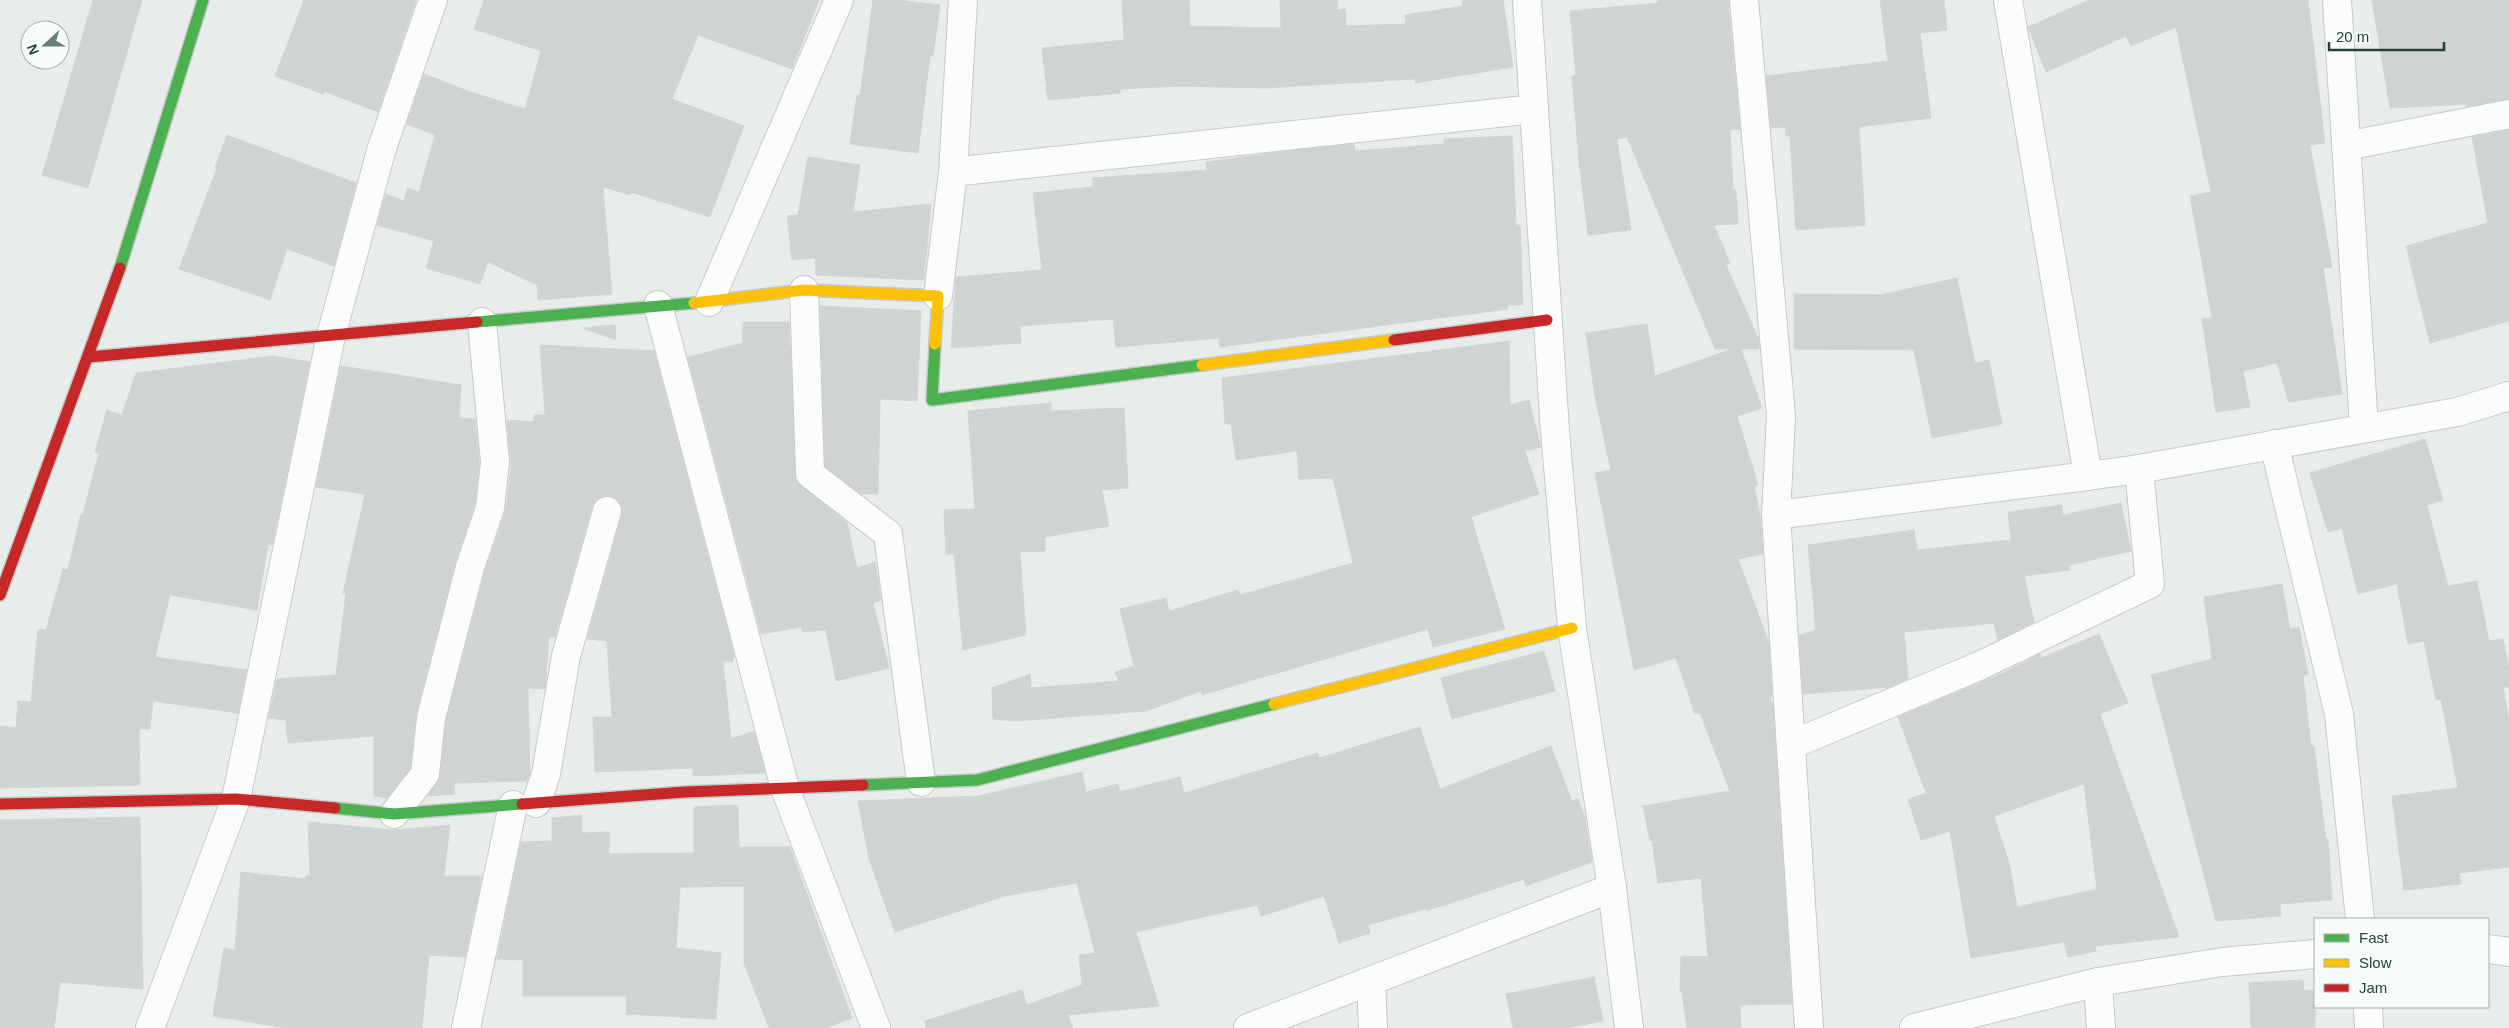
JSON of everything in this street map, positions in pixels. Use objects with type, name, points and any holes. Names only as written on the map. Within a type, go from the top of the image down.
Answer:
[{"type":"street","points":[[0,595],[115,286],[203,0]]},
{"type":"street","points":[[150,1028],[236,799],[331,336],[381,151],[433,0]]},
{"type":"street","points":[[709,302],[839,0]]},
{"type":"street","points":[[963,0],[953,172],[938,296],[932,400],[1547,320]]},
{"type":"street","points":[[1528,0],[1547,320],[1572,628],[1612,888],[1629,1028]]},
{"type":"street","points":[[1744,0],[1781,416],[1776,515],[1809,1028]]},
{"type":"street","points":[[2008,0],[2088,476]]},
{"type":"street","points":[[2337,0],[2364,428]]},
{"type":"street","points":[[953,172],[1534,109]]},
{"type":"street","points":[[2346,146],[2509,114]]},
{"type":"street","points":[[88,357],[658,305],[709,302],[804,290],[938,296]]},
{"type":"street","points":[[804,290],[810,474],[888,534],[921,782]]},
{"type":"street","points":[[658,305],[785,788],[876,1028]]},
{"type":"street","points":[[394,814],[425,774],[431,718],[470,567],[490,508],[496,462],[482,322]]},
{"type":"street","points":[[1776,515],[2139,469],[2457,412],[2509,396]]},
{"type":"street","points":[[2274,444],[2339,714],[2360,918]]},
{"type":"street","points":[[1791,745],[1980,666],[2150,584],[2139,469]]},
{"type":"street","points":[[466,1028],[524,804],[546,774],[566,656],[607,511]]},
{"type":"street","points":[[0,804],[236,799],[394,814],[685,792],[977,780],[1572,628]]},
{"type":"street","points":[[1248,1028],[1275,1023],[1371,982],[1612,888]]},
{"type":"street","points":[[2489,948],[2509,952]]},
{"type":"street","points":[[1914,1028],[2098,982],[2222,962],[2314,954]]},
{"type":"street","points":[[1371,982],[1373,1028]]},
{"type":"street","points":[[2098,982],[2101,1028]]},
{"type":"street","points":[[2368,1008],[2369,1028]]},
{"type":"building","points":[[93,0],[142,0],[88,188],[42,175]]},
{"type":"building","points":[[304,0],[416,0],[378,112],[324,91],[323,94],[275,76]]},
{"type":"building","points":[[484,0],[819,0],[792,69],[698,35],[672,99],[744,126],[710,217],[631,192],[630,195],[603,187],[612,294],[538,300],[537,285],[488,262],[480,284],[426,268],[434,241],[377,225],[386,194],[404,201],[407,188],[419,192],[435,135],[407,124],[424,74],[468,91],[525,109],[541,51],[474,29]]},
{"type":"building","points":[[873,0],[899,0],[940,5],[933,56],[930,56],[918,153],[850,144],[857,95],[860,95]]},
{"type":"building","points":[[1122,0],[1189,0],[1190,26],[1281,28],[1280,0],[1337,0],[1337,10],[1345,9],[1346,26],[1406,24],[1405,15],[1463,6],[1462,0],[1503,0],[1513,67],[1415,83],[1415,79],[1265,88],[1179,86],[1120,89],[1120,93],[1048,100],[1042,48],[1124,40]]},
{"type":"building","points":[[1658,0],[1728,0],[1740,129],[1730,130],[1733,190],[1736,190],[1738,224],[1714,225],[1730,263],[1726,265],[1759,340],[1759,349],[1741,349],[1762,408],[1737,416],[1758,485],[1754,486],[1760,515],[1763,554],[1738,559],[1769,643],[1772,697],[1769,697],[1773,705],[1792,1004],[1740,1005],[1741,1028],[1687,1028],[1682,991],[1680,991],[1681,956],[1708,957],[1701,878],[1658,883],[1652,840],[1650,841],[1643,806],[1730,791],[1700,713],[1695,714],[1676,658],[1634,670],[1595,473],[1611,470],[1595,397],[1586,333],[1647,324],[1655,376],[1732,349],[1715,349],[1627,137],[1617,139],[1631,230],[1588,235],[1579,161],[1572,76],[1576,75],[1570,11],[1658,3]]},
{"type":"building","points":[[1880,0],[1944,0],[1947,30],[1920,33],[1931,118],[1859,127],[1865,225],[1796,230],[1790,136],[1786,136],[1785,127],[1771,128],[1766,76],[1888,61]]},
{"type":"building","points":[[2089,0],[2308,0],[2325,143],[2310,145],[2332,267],[2323,268],[2342,394],[2289,402],[2277,363],[2243,371],[2250,407],[2216,412],[2202,319],[2212,318],[2190,196],[2211,192],[2176,27],[2131,46],[2126,36],[2046,72],[2028,27]]},
{"type":"building","points":[[2372,0],[2509,0],[2509,99],[2466,107],[2465,104],[2390,108]]},
{"type":"building","points":[[2509,130],[2509,321],[2430,343],[2406,246],[2488,223],[2472,137]]},
{"type":"building","points":[[227,135],[356,183],[334,266],[287,249],[270,300],[179,269],[217,168],[215,168]]},
{"type":"building","points":[[1512,136],[1516,225],[1520,225],[1523,305],[1508,305],[1508,309],[1220,347],[1219,338],[1116,347],[1113,319],[1020,326],[1021,343],[951,348],[956,277],[1042,270],[1033,193],[1093,187],[1093,178],[1207,170],[1206,162],[1281,152],[1354,144],[1355,151],[1444,144],[1444,139]]},
{"type":"building","points":[[808,157],[860,165],[853,212],[931,204],[924,280],[816,275],[815,258],[792,260],[787,216],[798,215]]},
{"type":"building","points":[[1957,278],[1975,363],[1989,360],[2002,424],[1932,438],[1914,350],[1794,349],[1794,294],[1880,295]]},
{"type":"building","points":[[820,306],[921,311],[917,401],[880,399],[878,494],[861,494],[825,466]]},
{"type":"building","points":[[743,322],[789,322],[796,481],[847,523],[857,568],[875,562],[881,600],[873,603],[889,668],[836,681],[826,630],[803,632],[801,627],[761,634],[688,357],[743,343]]},
{"type":"building","points":[[615,325],[616,340],[583,328]]},
{"type":"building","points":[[1509,341],[1510,405],[1529,400],[1541,447],[1525,451],[1539,494],[1471,517],[1505,629],[1433,647],[1428,629],[1202,695],[1201,691],[1146,711],[1016,721],[993,719],[992,688],[1030,674],[1031,688],[1119,681],[1115,672],[1134,666],[1120,609],[1166,598],[1169,611],[1238,590],[1240,595],[1353,563],[1333,478],[1299,479],[1297,451],[1236,460],[1231,424],[1225,424],[1222,378]]},
{"type":"building","points":[[540,345],[654,351],[734,655],[733,662],[723,661],[731,739],[754,731],[765,773],[693,776],[693,768],[595,772],[593,717],[612,717],[607,641],[587,639],[622,515],[622,507],[618,500],[612,496],[604,496],[596,500],[592,507],[555,637],[549,636],[545,689],[528,688],[530,774],[527,781],[455,783],[454,794],[428,796],[440,776],[446,721],[485,571],[506,510],[511,464],[507,420],[534,422],[534,415],[545,415]]},
{"type":"building","points":[[273,356],[310,362],[272,545],[268,544],[257,610],[170,595],[155,657],[247,670],[238,713],[153,701],[150,729],[139,729],[140,785],[0,788],[0,726],[16,728],[18,701],[31,702],[38,629],[46,630],[63,569],[68,570],[81,514],[83,514],[99,453],[95,452],[107,410],[122,415],[136,373]]},
{"type":"building","points":[[341,366],[461,385],[459,418],[475,419],[479,462],[475,505],[455,563],[416,714],[410,768],[387,798],[374,796],[374,736],[288,743],[286,720],[269,718],[277,679],[336,675],[346,593],[343,593],[365,494],[316,487]]},
{"type":"building","points":[[1051,403],[1051,411],[1124,408],[1128,488],[1102,490],[1109,526],[1045,537],[1045,551],[1020,552],[1026,635],[963,650],[954,554],[946,554],[944,510],[975,509],[968,411]]},
{"type":"building","points":[[2425,439],[2443,500],[2427,505],[2448,586],[2477,581],[2489,641],[2503,639],[2509,670],[2509,687],[2503,688],[2509,721],[2509,867],[2459,873],[2461,884],[2404,890],[2392,796],[2458,788],[2441,699],[2436,700],[2424,641],[2408,644],[2397,584],[2358,594],[2342,528],[2328,532],[2310,473]]},
{"type":"building","points":[[2121,503],[2131,551],[2069,565],[2070,570],[2024,576],[2034,622],[1998,640],[1994,623],[1904,632],[1908,679],[1889,687],[1803,694],[1799,635],[1816,630],[1808,545],[1914,530],[1917,550],[2011,540],[2008,512],[2062,505],[2063,515]]},
{"type":"building","points":[[2282,584],[2290,629],[2299,627],[2308,674],[2303,675],[2311,746],[2314,746],[2326,839],[2328,839],[2332,900],[2280,904],[2281,916],[2216,921],[2151,675],[2212,659],[2204,597]]},
{"type":"building","points":[[2099,634],[2128,703],[2100,714],[2179,937],[2095,946],[2096,951],[2068,957],[2064,942],[1971,958],[1950,831],[1921,840],[1908,799],[1926,793],[1898,717],[2005,672],[2040,654],[2041,658]],"holes":[[[2084,784],[2097,889],[2017,907],[2010,866],[1994,816]]]},
{"type":"building","points":[[1544,651],[1555,691],[1452,719],[1441,678]]},
{"type":"building","points":[[1420,727],[1440,789],[1551,746],[1572,801],[1578,799],[1585,818],[1592,862],[1526,886],[1524,879],[1426,911],[1425,909],[1368,925],[1370,933],[1339,943],[1324,896],[1261,916],[1257,905],[1136,932],[1159,1006],[1068,1015],[1073,1028],[926,1028],[925,1021],[1022,990],[1027,1005],[1082,985],[1079,955],[1095,953],[1077,883],[1005,896],[895,932],[869,859],[858,801],[978,796],[1082,772],[1086,792],[1118,784],[1120,792],[1180,777],[1184,793],[1318,753],[1319,758]]},
{"type":"building","points":[[738,805],[739,847],[790,847],[852,1018],[826,1028],[769,1028],[744,963],[744,886],[680,887],[676,948],[721,953],[716,1019],[626,1014],[627,996],[523,996],[523,960],[497,959],[521,842],[552,841],[552,818],[582,815],[582,833],[609,832],[609,854],[694,853],[694,807]]},
{"type":"building","points":[[140,817],[143,989],[60,982],[54,1028],[0,1028],[0,820]]},
{"type":"building","points":[[308,822],[393,830],[450,825],[444,876],[482,876],[465,957],[429,955],[422,1028],[286,1028],[213,1016],[224,948],[235,950],[241,872],[305,879],[306,876],[310,876]]},
{"type":"building","points":[[1594,977],[1603,1021],[1567,1028],[1513,1028],[1506,994]]},
{"type":"building","points":[[2303,980],[2304,991],[2314,990],[2315,1028],[2251,1028],[2249,983]]},
{"type":"traffic: fast","points":[[120,268],[203,0]]},
{"type":"traffic: fast","points":[[477,322],[694,303]]},
{"type":"traffic: fast","points":[[935,344],[932,400],[1202,365]]},
{"type":"traffic: fast","points":[[863,785],[977,780],[1274,704]]},
{"type":"traffic: fast","points":[[335,808],[394,814],[522,804]]},
{"type":"traffic: slow","points":[[694,303],[804,290],[938,296],[935,344]]},
{"type":"traffic: slow","points":[[1202,365],[1394,340]]},
{"type":"traffic: slow","points":[[1274,704],[1572,628]]},
{"type":"traffic: jam","points":[[0,595],[120,268]]},
{"type":"traffic: jam","points":[[1394,340],[1547,320]]},
{"type":"traffic: jam","points":[[89,357],[477,322]]},
{"type":"traffic: jam","points":[[522,804],[685,792],[863,785]]},
{"type":"traffic: jam","points":[[0,804],[236,799],[335,808]]}]
